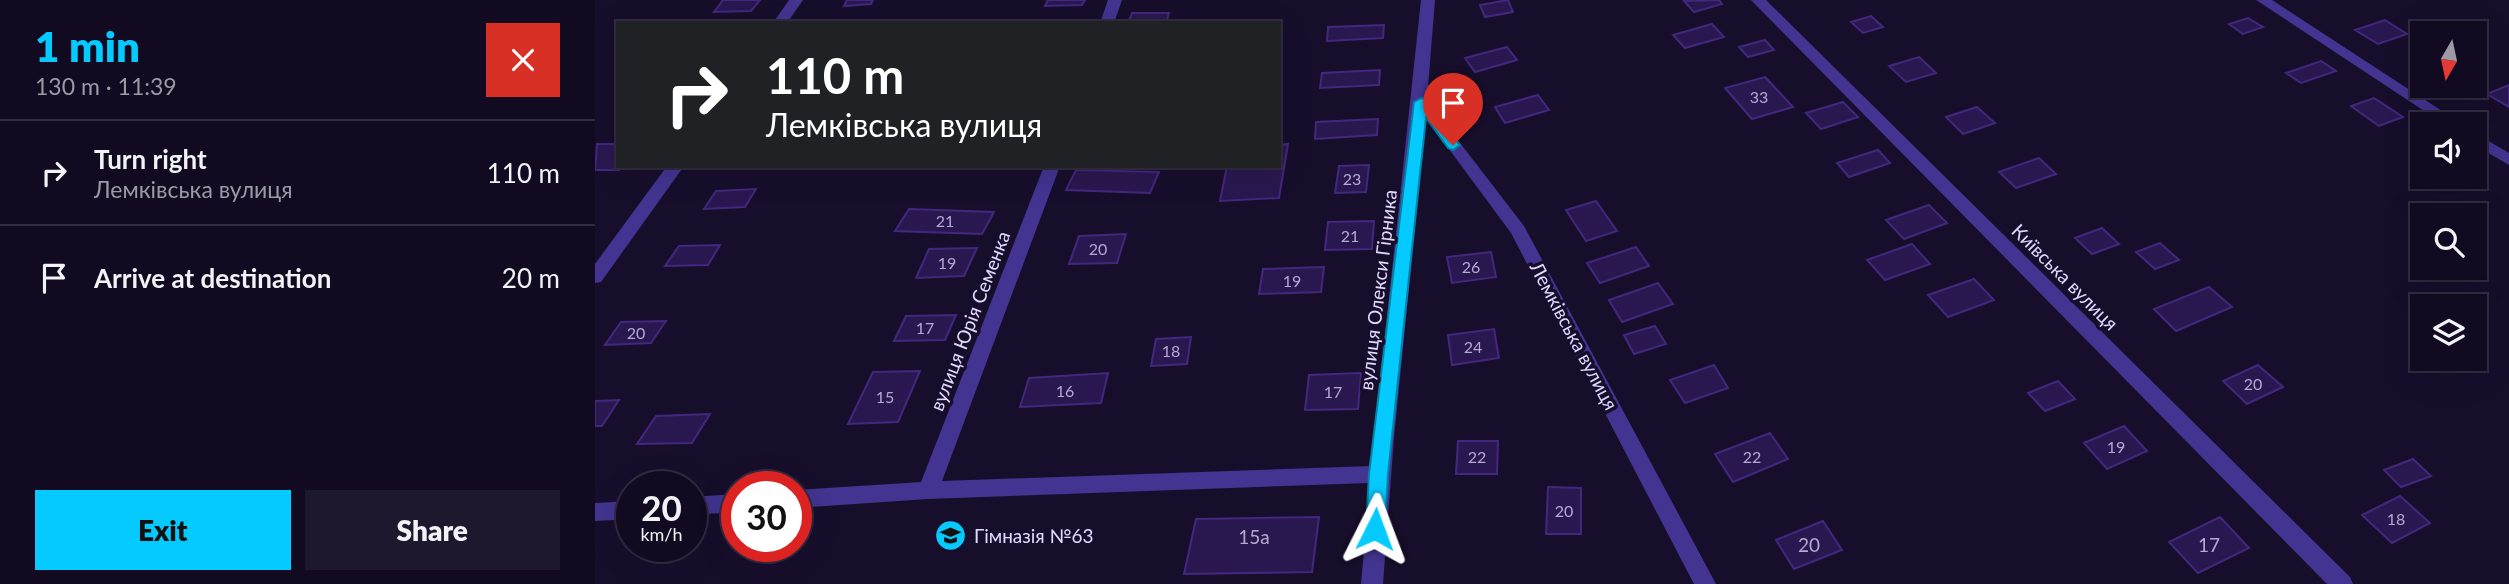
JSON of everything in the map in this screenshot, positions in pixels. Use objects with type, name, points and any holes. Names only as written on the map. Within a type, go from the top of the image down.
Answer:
[{"type":"street","points":[[781,21],[796,0]]},
{"type":"street","points":[[1108,21],[1115,0]]},
{"type":"street","name":"вулиця Олекси Гірника","points":[[1372,584],[1378,474],[1421,102],[1428,0]]},
{"type":"street","name":"Київська вулиця","points":[[1758,0],[2342,584]]},
{"type":"street","points":[[2263,0],[2436,112]]},
{"type":"street","name":"Лемківська вулиця","points":[[1421,102],[1518,230],[1705,584]]},
{"type":"street","points":[[2487,146],[2509,160]]},
{"type":"street","points":[[595,277],[674,168]]},
{"type":"street","name":"вулиця Юрія Семенка","points":[[928,490],[1051,168]]},
{"type":"street","points":[[812,498],[928,490],[1378,474]]},
{"type":"street","points":[[595,512],[616,511]]},
{"type":"building","points":[[723,0],[760,0],[751,11],[714,12]]},
{"type":"building","points":[[847,0],[873,0],[871,4],[844,6]]},
{"type":"building","points":[[1048,0],[1085,0],[1082,5],[1045,6]]},
{"type":"building","points":[[1508,0],[1513,12],[1485,17],[1480,5]]},
{"type":"building","points":[[1719,0],[1722,4],[1694,12],[1684,1]]},
{"type":"building","points":[[1132,13],[1169,13],[1167,21],[1129,21]]},
{"type":"building","points":[[1871,16],[1883,27],[1863,33],[1851,22]]},
{"type":"building","points":[[2248,18],[2263,27],[2243,34],[2229,24]]},
{"type":"building","points":[[2385,20],[2407,34],[2378,44],[2355,30]]},
{"type":"building","points":[[1712,24],[1724,37],[1685,48],[1673,35]]},
{"type":"building","points":[[1384,25],[1383,38],[1327,41],[1328,27]]},
{"type":"building","points":[[1765,40],[1774,50],[1748,57],[1739,47]]},
{"type":"building","points":[[1507,47],[1517,60],[1475,72],[1465,58]]},
{"type":"building","points":[[1919,57],[1936,73],[1906,82],[1889,66]]},
{"type":"building","points":[[2321,61],[2336,71],[2301,83],[2286,73]]},
{"type":"building","points":[[1380,70],[1379,85],[1320,88],[1322,73]]},
{"type":"building","points":[[1765,77],[1793,107],[1752,119],[1725,88]]},
{"type":"building","points":[[2509,85],[2509,107],[2487,94]]},
{"type":"building","points":[[1538,95],[1549,110],[1505,123],[1495,107]]},
{"type":"building","points":[[2374,98],[2403,117],[2379,126],[2351,106]]},
{"type":"building","points":[[1843,102],[1858,117],[1821,129],[1806,113]]},
{"type":"building","points":[[1977,107],[1995,123],[1963,134],[1946,117]]},
{"type":"building","points":[[1378,119],[1377,135],[1315,139],[1316,122]]},
{"type":"building","points":[[597,144],[616,144],[616,168],[620,168],[619,170],[595,170]]},
{"type":"building","points":[[1288,144],[1279,198],[1220,201],[1227,168],[1281,168],[1281,145]]},
{"type":"building","points":[[1878,150],[1890,163],[1849,177],[1837,163]]},
{"type":"building","points":[[2039,158],[2056,174],[2016,188],[1999,172]]},
{"type":"building","points":[[1369,165],[1366,192],[1335,193],[1339,166]]},
{"type":"building","points":[[1076,170],[1159,172],[1150,193],[1066,190]]},
{"type":"building","points":[[756,189],[745,207],[704,209],[716,191]]},
{"type":"building","points":[[1596,201],[1617,231],[1586,241],[1566,210]]},
{"type":"building","points":[[1929,205],[1947,223],[1904,239],[1886,220]]},
{"type":"building","points":[[909,209],[994,212],[982,234],[895,231]]},
{"type":"building","points":[[1374,221],[1372,249],[1325,250],[1328,222]]},
{"type":"building","points":[[2102,228],[2119,244],[2092,254],[2075,238]]},
{"type":"building","points":[[1126,234],[1117,263],[1069,264],[1079,236]]},
{"type":"building","points":[[2160,243],[2179,260],[2155,269],[2136,252]]},
{"type":"building","points":[[1912,244],[1930,264],[1885,280],[1867,260]]},
{"type":"building","points":[[720,245],[708,265],[665,266],[679,246]]},
{"type":"building","points":[[1636,247],[1649,266],[1600,283],[1587,263]]},
{"type":"building","points":[[977,248],[964,276],[916,278],[929,249]]},
{"type":"building","points":[[1491,252],[1496,277],[1452,283],[1447,257]]},
{"type":"building","points":[[1324,267],[1321,292],[1259,294],[1263,269]]},
{"type":"building","points":[[1974,279],[1994,300],[1948,317],[1928,295]]},
{"type":"building","points":[[1658,283],[1673,304],[1622,322],[1609,300]]},
{"type":"building","points":[[2209,287],[2232,307],[2176,331],[2154,309]]},
{"type":"building","points":[[956,315],[945,340],[894,341],[906,316]]},
{"type":"building","points":[[666,321],[651,343],[605,345],[621,322]]},
{"type":"building","points":[[1655,326],[1666,344],[1634,354],[1624,335]]},
{"type":"building","points":[[1494,329],[1499,358],[1452,365],[1448,335]]},
{"type":"building","points":[[1191,337],[1187,364],[1151,366],[1156,339]]},
{"type":"building","points":[[1714,365],[1728,388],[1685,403],[1670,380]]},
{"type":"building","points":[[2258,365],[2283,387],[2247,404],[2223,381]]},
{"type":"building","points":[[920,371],[898,422],[848,424],[873,372]]},
{"type":"building","points":[[1108,373],[1101,403],[1020,407],[1029,378]]},
{"type":"building","points":[[1361,373],[1358,409],[1305,410],[1309,375]]},
{"type":"building","points":[[2058,381],[2075,399],[2045,411],[2028,393]]},
{"type":"building","points":[[619,400],[602,426],[595,426],[595,401]]},
{"type":"building","points":[[710,414],[692,443],[637,444],[656,416]]},
{"type":"building","points":[[2124,426],[2147,451],[2107,469],[2084,443]]},
{"type":"building","points":[[1770,433],[1788,459],[1733,482],[1715,454]]},
{"type":"building","points":[[1458,441],[1498,441],[1497,474],[1456,474]]},
{"type":"building","points":[[2413,459],[2431,476],[2401,487],[2384,470]]},
{"type":"building","points":[[1548,487],[1581,488],[1581,534],[1546,534]]},
{"type":"building","points":[[2400,496],[2430,523],[2392,543],[2362,515]]},
{"type":"building","points":[[1319,517],[1312,572],[1184,574],[1196,519]]},
{"type":"building","points":[[2220,517],[2249,548],[2198,573],[2169,542]]},
{"type":"building","points":[[1823,521],[1842,550],[1794,569],[1776,540]]},
{"type":"place","name":"Гімназія №63","points":[[951,536]]},
{"type":"route","points":[[1375,529],[1378,474],[1421,102],[1453,145]]}]
